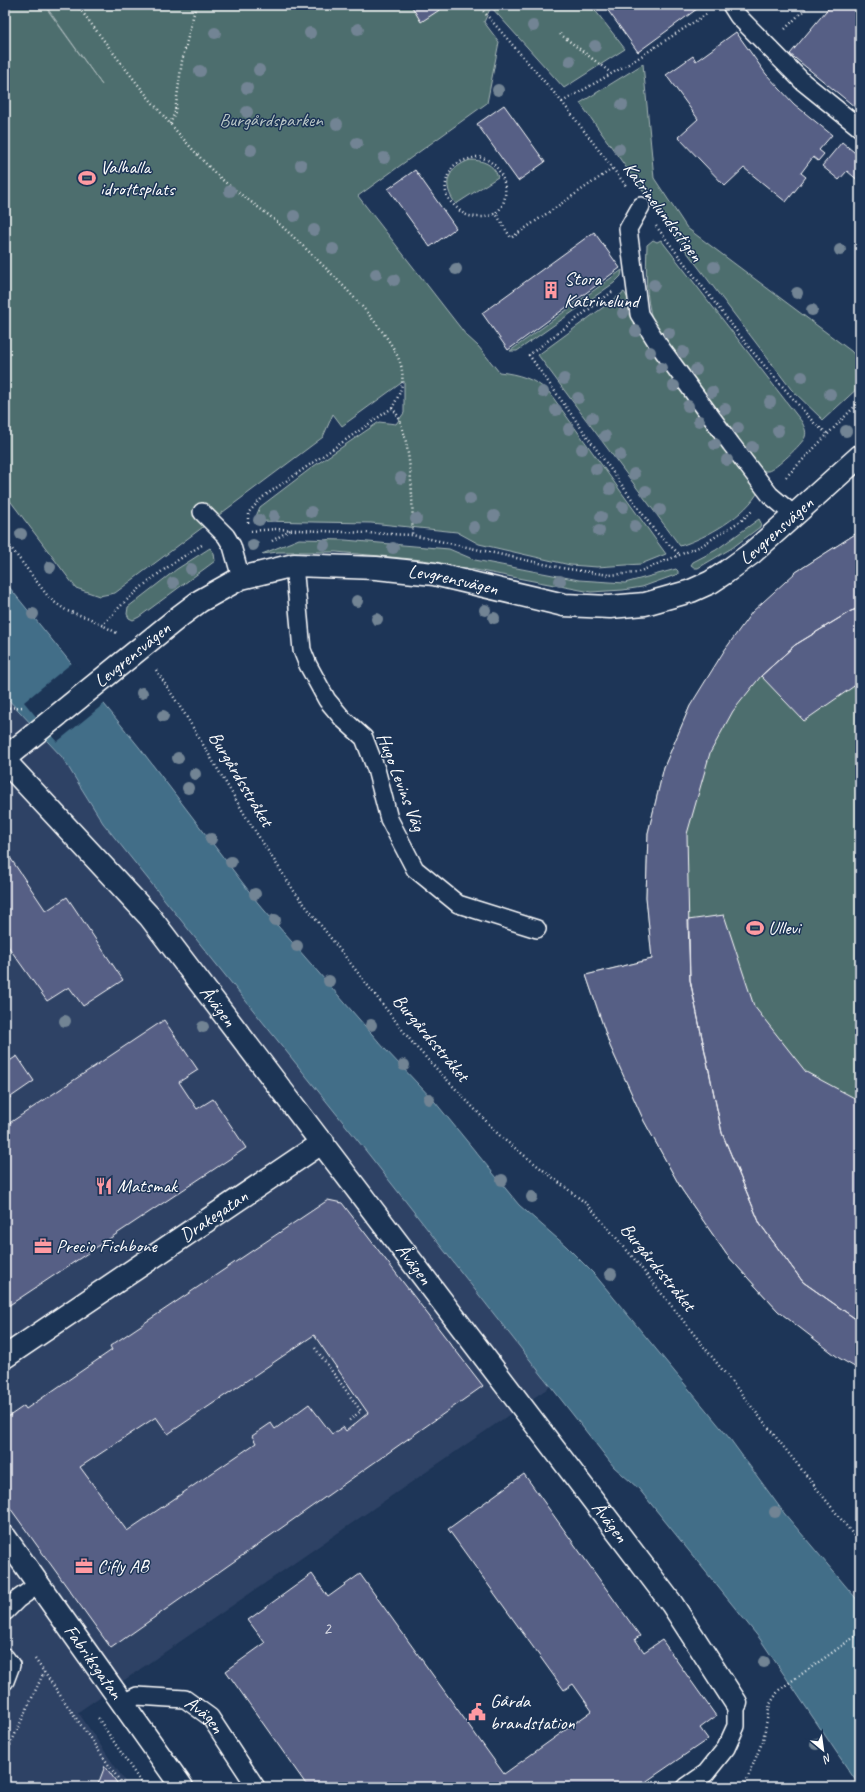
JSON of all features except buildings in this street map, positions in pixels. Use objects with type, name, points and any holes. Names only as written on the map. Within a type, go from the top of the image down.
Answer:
[{"type":"street","name":"Levgrensvägen","points":[[5,760],[200,600],[241,578],[294,565],[363,568],[434,574],[564,605],[610,608],[645,604],[691,591],[711,582],[752,553],[795,516],[860,456]]},
{"type":"street","name":"Åvägen","points":[[5,760],[150,917],[323,1142],[672,1604],[736,1703]]},
{"type":"street","name":"Drakegatan","points":[[5,1357],[323,1142]]},
{"type":"street","name":"Fabriksgatan","points":[[5,1537],[182,1787]]},
{"type":"lane","points":[[723,7],[738,16],[803,82],[859,124]]},
{"type":"lane","points":[[641,206],[628,229],[639,314],[658,344],[770,495],[795,516]]},
{"type":"lane","points":[[202,512],[226,536],[232,546],[241,578]]},
{"type":"lane","name":"Hugo Levins Väg","points":[[294,565],[302,650],[308,665],[327,700],[343,719],[364,738],[376,769],[389,819],[415,870],[458,904],[537,929]]},
{"type":"lane","points":[[5,1612],[18,1599],[39,1584]]},
{"type":"lane","points":[[5,1657],[11,1665],[5,1681]]},
{"type":"lane","name":"Åvägen","points":[[123,1703],[137,1696],[185,1699],[210,1717],[256,1787]]},
{"type":"lane","name":"Åvägen","points":[[686,1787],[706,1773],[726,1748],[736,1726],[736,1703]]},
{"type":"path","points":[[77,5],[137,85],[212,171],[277,222],[335,278],[387,336],[396,353],[402,370],[400,394],[392,408],[263,497],[248,513],[247,532],[276,529],[412,535],[562,568],[609,575],[636,573],[701,546],[742,520],[770,495],[787,475],[860,401]]},
{"type":"path","points":[[170,124],[175,112],[182,61],[196,5]]},
{"type":"path","name":"Katrinelundsstigen","points":[[478,5],[562,102],[751,350],[815,424],[828,434]]},
{"type":"path","points":[[768,46],[810,5]]},
{"type":"path","points":[[562,102],[723,7]]},
{"type":"path","points":[[560,34],[611,74]]},
{"type":"path","points":[[476,157],[484,157],[498,168],[506,194],[505,200],[500,208],[495,212],[486,217],[470,217],[460,211],[448,198],[446,184],[452,168],[458,163],[476,157]]},
{"type":"path","points":[[495,212],[511,238],[612,169]]},
{"type":"path","points":[[634,276],[529,355],[654,530],[680,555]]},
{"type":"path","points":[[392,408],[398,413],[408,446],[412,535]]},
{"type":"path","points":[[102,626],[140,587],[184,556],[208,542],[226,536]]},
{"type":"path","name":"Burgårdsstråket","points":[[5,540],[50,599],[67,611],[89,618],[122,635],[132,655],[158,672],[248,820],[294,891],[415,1046],[502,1138],[588,1205],[631,1255],[860,1543]]},
{"type":"path","points":[[5,708],[30,707]]},
{"type":"path","points":[[315,1348],[361,1411],[347,1422]]},
{"type":"path","points":[[736,1787],[745,1786],[763,1740],[770,1704],[779,1690],[860,1633]]},
{"type":"path","points":[[31,1653],[124,1787]]},
{"type":"path","points":[[5,1756],[44,1671]]},
{"type":"shaded area","points":[[5,582],[139,747],[258,903],[385,1049],[435,1102],[519,1205],[566,1246],[595,1275],[730,1439],[784,1513],[860,1603],[860,1787],[760,1639],[639,1489],[614,1467],[359,1142],[103,823],[62,757],[5,696]]},
{"type":"shaded area","points":[[5,696],[62,757],[103,823],[359,1142],[551,1386],[78,1712],[129,1787],[5,1787]]},
{"type":"green space","name":"Burgårdsparken","points":[[5,5],[44,5],[102,85],[45,5],[591,5],[625,49],[564,88],[491,7],[484,22],[499,42],[487,103],[358,196],[466,335],[478,346],[499,372],[513,374],[532,380],[544,387],[549,392],[666,554],[641,564],[597,567],[570,565],[479,544],[457,532],[371,523],[254,521],[260,507],[314,466],[379,422],[396,424],[404,413],[404,381],[342,426],[333,414],[323,437],[115,593],[99,596],[76,588],[5,494]]},
{"type":"green space","points":[[643,64],[654,178],[687,228],[851,351],[860,361],[860,386],[823,420],[791,389],[683,247],[580,103]]},
{"type":"green space","points":[[470,160],[483,162],[491,166],[498,177],[456,204],[451,197],[449,190],[449,178],[456,168],[462,163]]},
{"type":"green space","points":[[653,240],[657,242],[661,240],[802,422],[806,433],[805,437],[788,456],[772,469],[763,471],[753,461],[653,322],[647,293],[646,274],[647,245]]},
{"type":"green space","points":[[622,270],[621,276],[614,283],[517,351],[510,351]]},
{"type":"green space","points":[[624,292],[651,344],[759,490],[753,499],[736,517],[702,537],[680,546],[538,355]]},
{"type":"green space","points":[[759,519],[761,523],[760,527],[732,548],[698,568],[691,565],[693,562],[716,550]]},
{"type":"green space","name":"Ullevi","points":[[860,531],[860,1370],[778,1311],[727,1255],[682,1190],[644,1121],[610,1046],[586,975],[652,959],[646,897],[648,833],[664,767],[690,706],[796,572]]},
{"type":"green space","points":[[299,539],[345,540],[449,549],[475,560],[579,580],[625,583],[676,569],[678,574],[642,587],[591,592],[423,560],[336,552],[278,552],[262,554]]},
{"type":"green space","points":[[210,548],[214,553],[215,561],[139,617],[133,620],[129,618],[127,614],[128,607],[177,569]]},
{"type":"pier","points":[[73,662],[105,703],[57,742],[24,702]]},
{"type":"place","name":"Valhalla idrottsplats","points":[[87,178]]},
{"type":"place","name":"Stora Katrinelund","points":[[551,290]]},
{"type":"place","name":"Ullevi","points":[[755,928]]},
{"type":"place","name":"Matsmak","points":[[104,1186]]},
{"type":"place","name":"Precio Fishbone","points":[[43,1246]]},
{"type":"place","name":"Cifly AB","points":[[84,1566]]},
{"type":"place","name":"Gårda brandstation","points":[[477,1712]]}]
